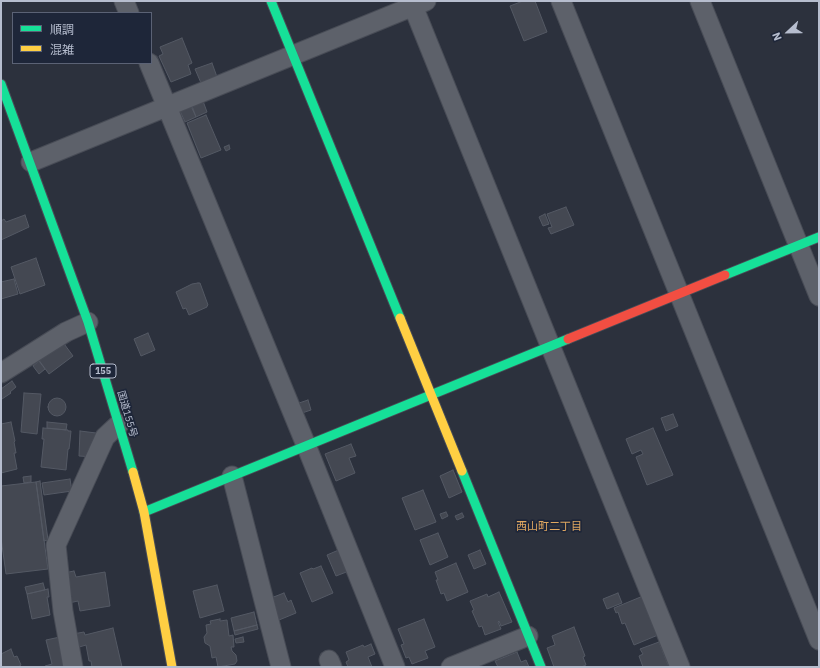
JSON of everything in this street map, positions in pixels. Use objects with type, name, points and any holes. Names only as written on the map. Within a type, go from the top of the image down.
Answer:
[{"type":"main road","points":[[271,1],[541,667]]},
{"type":"main road","name":"国道155号","points":[[1,84],[31,162],[88,322],[119,424],[144,512],[172,667]]},
{"type":"main road","points":[[144,512],[819,237]]},
{"type":"street","points":[[124,1],[129,12]]},
{"type":"street","points":[[561,1],[819,640]]},
{"type":"street","points":[[700,1],[819,296]]},
{"type":"street","points":[[31,162],[293,56],[417,3],[550,346],[680,667]]},
{"type":"street","points":[[149,64],[306,445],[395,667]]},
{"type":"street","points":[[1,373],[66,332],[88,322]]},
{"type":"street","points":[[74,667],[63,612],[56,545],[105,438],[119,424]]},
{"type":"street","points":[[232,476],[281,667]]},
{"type":"street","points":[[451,667],[528,636]]},
{"type":"building","points":[[523,1],[535,1],[547,32],[524,41],[510,6]]},
{"type":"building","points":[[182,38],[192,63],[188,65],[191,74],[171,82],[159,56],[163,54],[160,47]]},
{"type":"building","points":[[212,63],[217,77],[201,83],[195,69]]},
{"type":"building","points":[[203,101],[207,112],[196,117],[192,106]]},
{"type":"building","points":[[191,106],[196,117],[185,122],[180,111]]},
{"type":"building","points":[[206,115],[221,150],[201,158],[187,123]]},
{"type":"building","points":[[229,145],[230,149],[226,151],[224,147]]},
{"type":"building","points":[[566,207],[574,225],[551,234],[548,228],[552,227],[547,214]]},
{"type":"building","points":[[545,214],[549,224],[543,226],[539,217]]},
{"type":"building","points":[[25,215],[29,227],[1,240],[1,221],[4,219],[6,222]]},
{"type":"building","points":[[36,258],[45,285],[20,294],[11,267]]},
{"type":"building","points":[[14,279],[18,294],[1,299],[1,282]]},
{"type":"building","points":[[200,283],[208,305],[207,307],[189,315],[186,308],[183,309],[176,292],[192,284]]},
{"type":"building","points":[[148,333],[155,350],[141,356],[134,339]]},
{"type":"building","points":[[62,341],[73,356],[49,374],[38,359]]},
{"type":"building","points":[[39,361],[45,369],[39,374],[33,366]]},
{"type":"building","points":[[12,381],[16,387],[10,392],[11,393],[2,399],[1,389]]},
{"type":"building","points":[[24,393],[41,394],[37,434],[21,432]]},
{"type":"building","points":[[53,398],[61,398],[66,403],[64,414],[61,416],[53,416],[48,411],[48,403]]},
{"type":"building","points":[[308,400],[311,410],[302,413],[299,403]]},
{"type":"building","points":[[673,414],[678,426],[666,431],[661,418]]},
{"type":"building","points":[[11,422],[15,441],[16,453],[14,453],[17,469],[1,473],[1,424]]},
{"type":"building","points":[[47,422],[67,424],[66,430],[47,428]]},
{"type":"building","points":[[43,428],[71,431],[66,470],[41,467],[44,439],[42,439]]},
{"type":"building","points":[[653,428],[673,475],[647,485],[636,457],[643,454],[641,450],[632,454],[626,439]]},
{"type":"building","points":[[80,431],[96,433],[95,457],[79,456]]},
{"type":"building","points":[[351,444],[356,456],[349,458],[355,473],[336,481],[325,454]]},
{"type":"building","points":[[453,470],[462,492],[449,498],[440,476]]},
{"type":"building","points":[[31,476],[31,482],[24,483],[23,477]]},
{"type":"building","points":[[70,479],[72,491],[44,495],[42,483]]},
{"type":"building","points":[[40,481],[48,540],[44,541],[36,482]]},
{"type":"building","points":[[36,482],[48,569],[6,574],[1,538],[1,486]]},
{"type":"building","points":[[423,490],[436,522],[415,530],[402,498]]},
{"type":"building","points":[[446,512],[448,516],[442,519],[440,514]]},
{"type":"building","points":[[462,513],[464,517],[457,520],[455,516]]},
{"type":"building","points":[[438,533],[448,557],[430,565],[420,540]]},
{"type":"building","points":[[341,549],[349,571],[336,576],[327,555]]},
{"type":"building","points":[[480,550],[486,564],[474,569],[468,555]]},
{"type":"building","points":[[456,563],[468,592],[447,601],[444,593],[441,594],[435,572]]},
{"type":"building","points":[[321,566],[333,593],[312,602],[300,573]]},
{"type":"building","points":[[74,571],[76,577],[105,572],[110,606],[80,611],[78,601],[69,603],[64,573]]},
{"type":"building","points":[[43,583],[45,590],[27,594],[25,587]]},
{"type":"building","points":[[217,585],[224,611],[200,618],[193,591]]},
{"type":"building","points":[[48,589],[49,597],[47,597],[50,615],[32,619],[27,594]]},
{"type":"building","points":[[499,592],[512,622],[501,626],[499,621],[498,622],[501,629],[485,635],[482,626],[479,627],[472,611],[474,610],[470,601],[487,594],[488,597]]},
{"type":"building","points":[[284,593],[288,602],[291,600],[296,613],[279,620],[271,598]]},
{"type":"building","points":[[618,593],[622,603],[607,609],[603,599]]},
{"type":"building","points":[[643,596],[658,635],[634,645],[625,623],[622,624],[618,612],[616,613],[614,608]]},
{"type":"building","points":[[254,612],[257,625],[234,631],[231,618]]},
{"type":"building","points":[[220,619],[220,621],[227,620],[229,636],[233,635],[234,647],[231,647],[232,651],[236,655],[237,661],[235,664],[218,667],[216,657],[212,658],[210,646],[205,643],[204,637],[207,633],[206,625],[211,624],[210,621]]},
{"type":"building","points":[[424,619],[435,647],[425,651],[428,658],[412,664],[409,657],[406,658],[401,645],[404,644],[398,629]]},
{"type":"building","points":[[257,625],[258,629],[235,635],[234,631]]},
{"type":"building","points":[[574,627],[585,656],[583,657],[586,665],[581,667],[554,667],[547,648],[555,645],[552,636]]},
{"type":"building","points":[[113,628],[122,667],[92,667],[91,661],[89,661],[86,645],[76,648],[73,634],[84,632],[85,635]]},
{"type":"building","points":[[60,637],[68,667],[46,667],[45,666],[52,664],[46,640]]},
{"type":"building","points":[[243,637],[244,642],[236,643],[235,639]]},
{"type":"building","points":[[659,642],[669,667],[643,667],[639,656],[643,654],[640,649]]},
{"type":"building","points":[[371,644],[375,654],[368,657],[372,667],[348,667],[346,662],[349,660],[346,652],[363,645],[364,647]]},
{"type":"building","points":[[11,649],[14,657],[17,656],[21,665],[18,667],[1,667],[1,654]]},
{"type":"building","points":[[517,652],[521,662],[526,660],[529,667],[498,667],[495,661]]},
{"type":"traffic: fast","points":[[271,1],[400,318]]},
{"type":"traffic: fast","points":[[1,84],[88,322],[133,472]]},
{"type":"traffic: fast","points":[[725,275],[819,237]]},
{"type":"traffic: fast","points":[[144,512],[568,339]]},
{"type":"traffic: fast","points":[[462,471],[541,667]]},
{"type":"traffic: slow","points":[[400,318],[462,471]]},
{"type":"traffic: slow","points":[[133,472],[144,512],[172,667]]},
{"type":"traffic: jam","points":[[568,339],[725,275]]},
{"type":"district","name":"西山町二丁目","points":[[549,527]]}]
